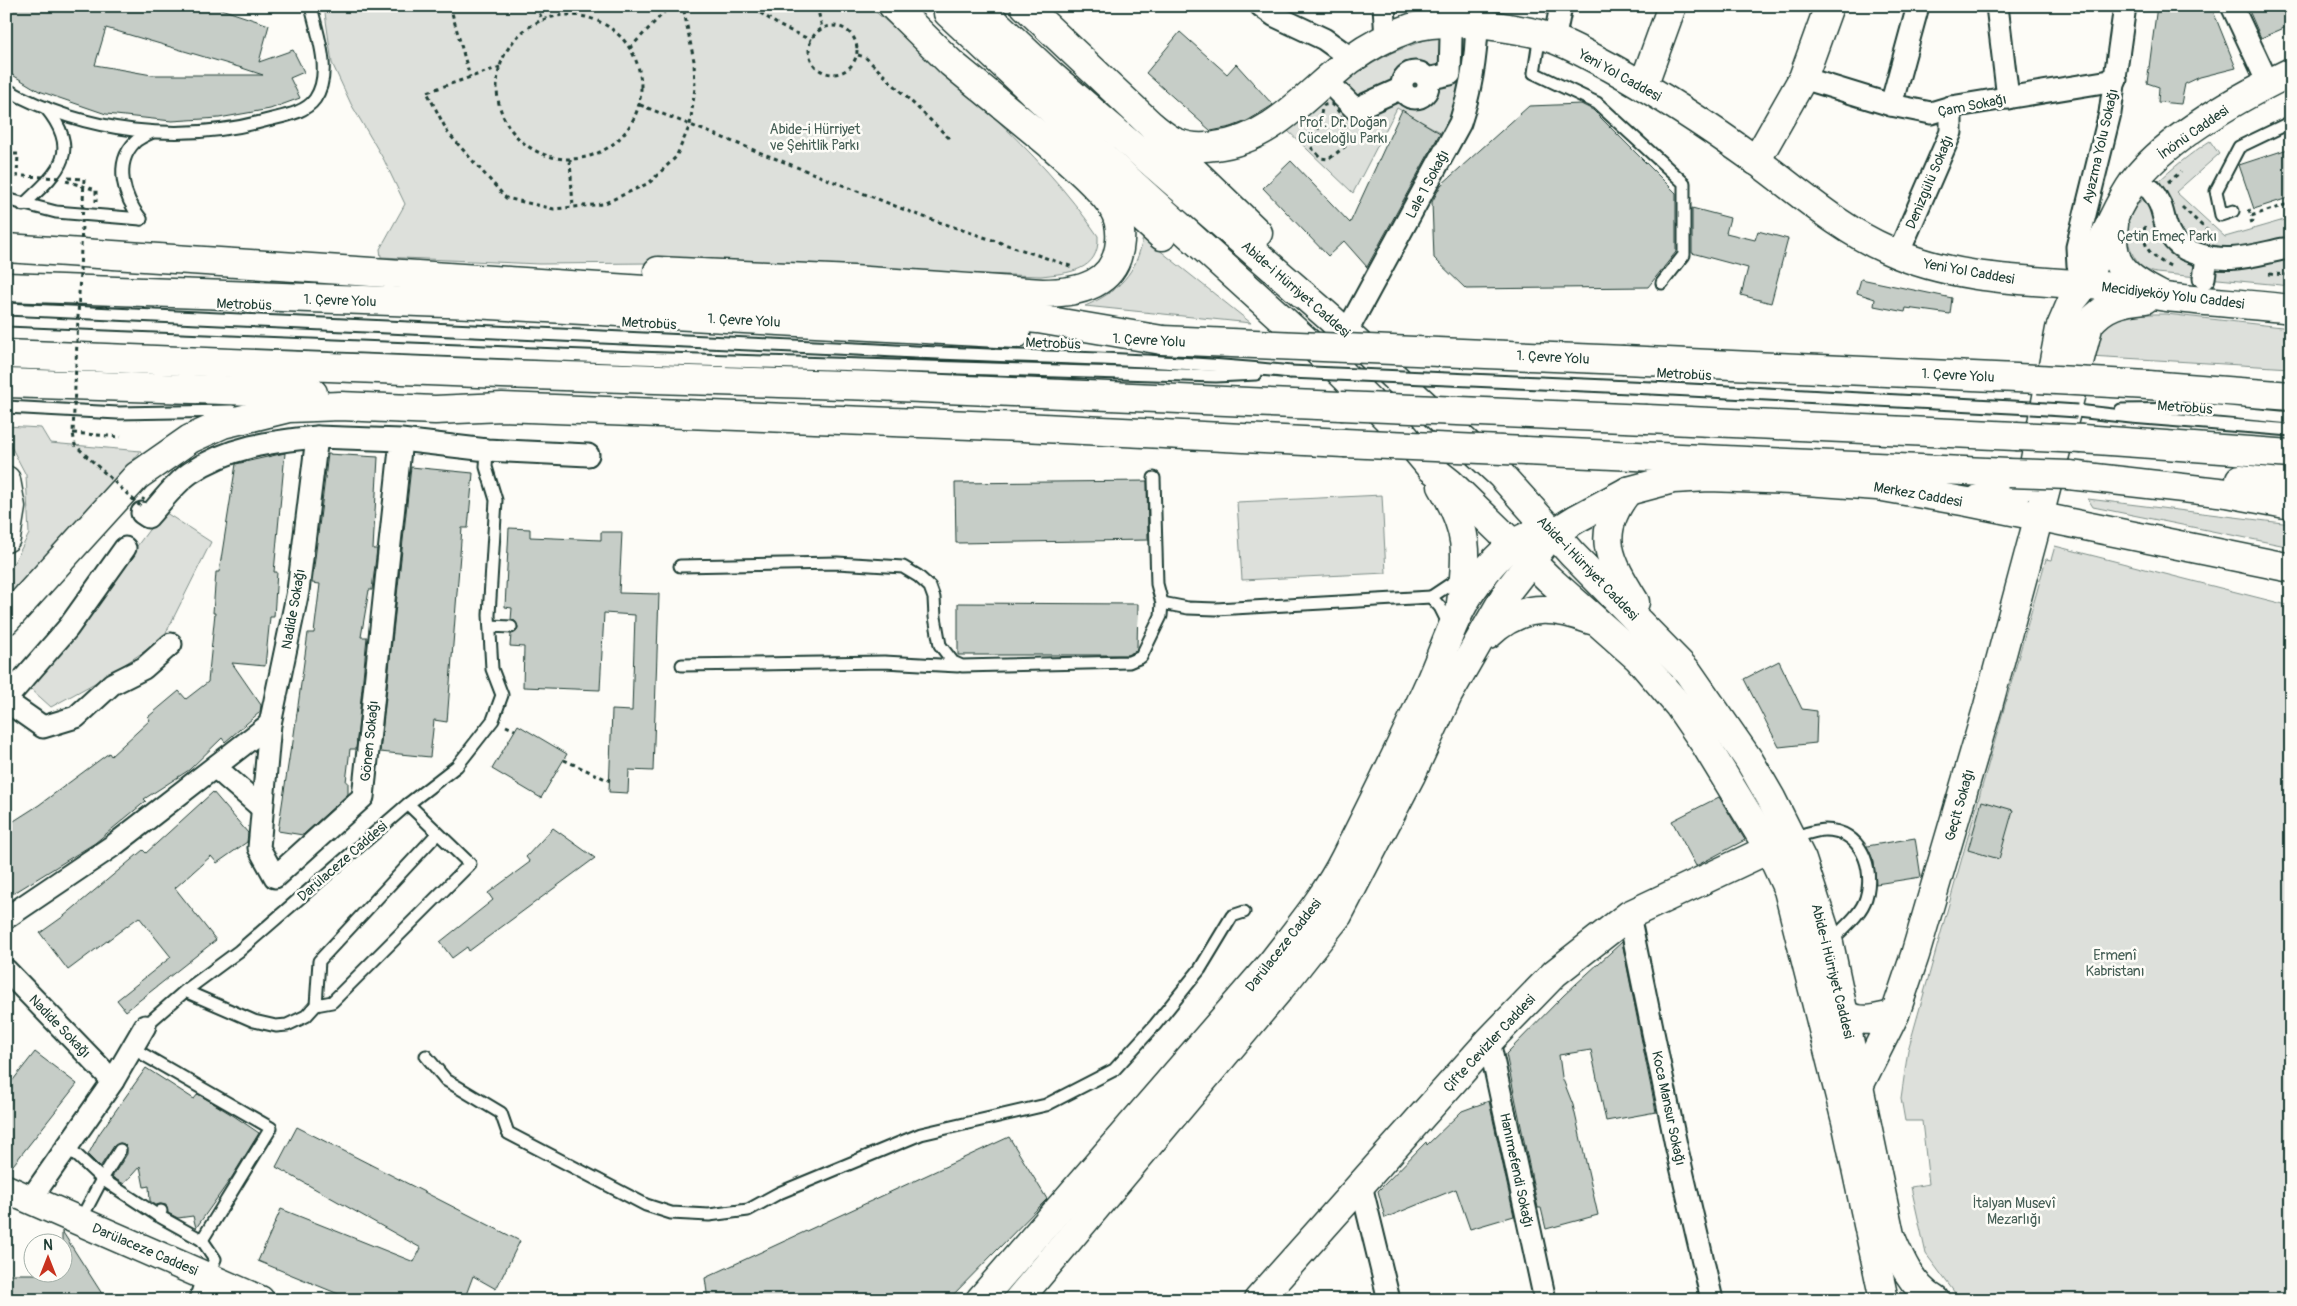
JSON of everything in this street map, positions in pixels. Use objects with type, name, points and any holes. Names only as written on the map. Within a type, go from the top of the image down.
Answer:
[{"type":"main road","points":[[369,271],[408,268],[714,273],[1042,294],[1066,293],[1090,286],[1104,277],[1114,265],[1119,250],[1119,220],[1113,207],[1102,193],[1052,146],[951,62],[893,6]]},
{"type":"main road","name":"Abide-i Hürriyet Caddesi","points":[[978,6],[1052,76],[1338,326],[1500,474],[1518,492],[1552,534],[1660,641],[1688,672],[1716,709],[1749,760],[1780,843],[1788,890],[1846,1121],[1884,1300]]},
{"type":"main road","points":[[1025,6],[1152,126],[1170,149],[1290,264],[1338,326]]},
{"type":"main road","points":[[1642,86],[1672,6]]},
{"type":"main road","points":[[1756,161],[1802,78],[1829,6]]},
{"type":"main road","points":[[941,9],[934,22],[938,39],[951,62]]},
{"type":"main road","name":"Abide-i Hürriyet Caddesi","points":[[941,9],[1334,366],[1400,431],[1431,468],[1450,483],[1489,522],[1638,658],[1679,706],[1748,812],[1780,843],[1802,860],[1829,943],[1890,1234],[1900,1260],[1913,1280],[1935,1300]]},
{"type":"main road","name":"Yeni Yol Caddesi","points":[[1152,126],[1175,142],[1201,148],[1226,145],[1254,136],[1277,123],[1352,59],[1386,38],[1413,28],[1451,23],[1473,16],[1547,38],[1585,54],[1642,86],[1756,161],[1838,222],[1866,239],[1898,254],[1917,262],[1951,270],[2013,279],[2085,284]]},
{"type":"main road","name":"İnönü Caddesi","points":[[1968,502],[1986,497],[2011,495],[2027,480],[2033,470],[2060,329],[2072,302],[2085,284],[2116,213],[2138,176],[2168,147],[2280,78]]},
{"type":"main road","points":[[1052,146],[1087,168],[1245,307],[1334,366]]},
{"type":"main road","name":"İnönü Caddesi","points":[[2116,213],[2113,234],[2117,263],[2136,283],[2164,296]]},
{"type":"main road","points":[[6,232],[70,252]]},
{"type":"main road","points":[[6,248],[790,298],[974,312],[1084,326],[1162,340]]},
{"type":"main road","points":[[2013,279],[2037,293],[2050,304],[2057,314],[2060,329]]},
{"type":"main road","name":"Mecidiyeköy Yolu Caddesi","points":[[2085,284],[2112,286],[2164,296],[2291,308]]},
{"type":"main road","name":"1. Çevre Yolu","points":[[6,287],[473,304],[827,325],[2038,379],[2291,396]]},
{"type":"main road","name":"Geçit Sokağı","points":[[1846,1121],[1859,1086],[1895,1014],[1916,955],[1988,706],[2089,324],[2097,314],[2110,305],[2128,300],[2164,296]]},
{"type":"main road","points":[[6,354],[502,374],[885,386],[1647,419],[2082,439],[2291,454]]},
{"type":"main road","points":[[2148,385],[2245,379],[2291,379]]},
{"type":"main road","points":[[6,383],[370,395],[456,400],[502,407]]},
{"type":"main road","points":[[6,620],[137,476],[190,439],[223,424],[289,408],[340,406],[435,410],[502,407],[1004,426],[2008,472],[2069,475],[2227,493],[2291,505]]},
{"type":"main road","points":[[1431,468],[1454,505],[1461,525],[1467,554],[1466,572],[1456,620]]},
{"type":"main road","points":[[2069,475],[2105,472],[2161,472],[2291,484]]},
{"type":"main road","name":"Merkez Caddesi","points":[[1552,534],[1628,491],[1673,479],[1718,477],[1877,486],[2039,516],[2291,568]]},
{"type":"main road","points":[[6,480],[11,507],[6,538]]},
{"type":"main road","points":[[1628,491],[1613,512],[1609,526],[1607,534],[1610,558],[1616,572],[1660,641]]},
{"type":"main road","points":[[1489,522],[1552,534]]},
{"type":"main road","points":[[1523,553],[1552,534]]},
{"type":"main road","name":"Darülaceze Caddesi","points":[[980,1300],[1271,964],[1313,909],[1345,860],[1471,591],[1493,562],[1523,553]]},
{"type":"main road","name":"Darülaceze Caddesi","points":[[1018,1300],[1278,991],[1338,915],[1411,775],[1448,696],[1514,581],[1523,553]]},
{"type":"main road","points":[[1481,640],[1508,618],[1535,610],[1549,609],[1572,612],[1599,623]]},
{"type":"main road","name":"Çifte Cevizler Caddesi","points":[[1258,1300],[1489,1041],[1555,973],[1629,914],[1780,843]]},
{"type":"main road","points":[[1844,1014],[1864,1021],[1895,1014]]},
{"type":"main road","name":"Darülaceze Caddesi","points":[[6,1189],[80,1221],[204,1288],[260,1300]]},
{"type":"street","points":[[1261,6],[1274,16],[1324,39],[1352,59]]},
{"type":"street","points":[[1384,6],[1386,38]]},
{"type":"street","points":[[1547,38],[1560,6]]},
{"type":"street","points":[[1891,104],[1918,6]]},
{"type":"street","points":[[1997,6],[2008,98]]},
{"type":"street","name":"Ayazma Yolu Sokağı","points":[[2085,284],[2078,265],[2077,247],[2110,114],[2125,6]]},
{"type":"street","points":[[2232,6],[2280,78]]},
{"type":"street","name":"Lale 1 Sokağı","points":[[1338,326],[1460,123],[1470,95],[1474,70],[1473,16]]},
{"type":"street","points":[[1334,97],[1355,109],[1402,88],[1405,94],[1412,98],[1419,98],[1425,93],[1428,86],[1426,79],[1450,74],[1451,37]]},
{"type":"street","name":"Çam Sokağı","points":[[1802,78],[1891,104],[1931,112],[1951,107],[2116,80]]},
{"type":"street","name":"Denizgülü Sokağı","points":[[1898,254],[1951,132],[1951,107]]},
{"type":"street","points":[[2151,190],[2161,203],[2170,236],[2180,247],[2206,268],[2232,260],[2291,249]]},
{"type":"street","points":[[143,506],[148,517],[189,474],[230,452],[274,441],[318,437],[401,440],[487,459],[588,455]]},
{"type":"street","name":"Nadide Sokağı","points":[[270,724],[298,591],[318,437]]},
{"type":"street","name":"Gönen Sokağı","points":[[270,724],[259,848],[275,877],[363,797],[401,440]]},
{"type":"street","points":[[125,548],[68,628],[6,700],[43,727],[76,717],[112,684],[144,668],[171,644]]},
{"type":"street","points":[[6,918],[114,845],[270,724]]},
{"type":"street","points":[[215,767],[262,808]]},
{"type":"street","name":"Koca Mansur Sokağı","points":[[1629,914],[1676,1145],[1712,1300]]},
{"type":"street","name":"Nadide Sokağı","points":[[6,970],[113,1081]]},
{"type":"street","name":"Darülaceze Caddesi","points":[[30,1200],[113,1081],[145,1026]]},
{"type":"street","name":"Hanımefendi Sokağı","points":[[1489,1041],[1545,1300]]},
{"type":"street","points":[[1361,1185],[1389,1300]]},
{"type":"lane","points":[[6,88],[33,104],[117,128],[152,132],[211,132],[254,124],[302,110],[315,99],[322,84],[323,68],[311,6]]},
{"type":"lane","points":[[1547,38],[1534,73],[1597,103],[1684,183],[1684,255],[1662,283]]},
{"type":"lane","points":[[23,205],[57,172],[64,157],[63,136],[55,119],[46,108]]},
{"type":"lane","points":[[2233,211],[2221,215],[2216,191],[2239,147],[2291,122]]},
{"type":"lane","points":[[6,200],[73,214],[141,218],[126,196],[123,183],[124,167],[128,153],[135,142],[152,132]]},
{"type":"lane","name":"Metrobüs","points":[[6,309],[522,331],[922,353],[1219,364],[1290,372],[1651,388],[2031,408],[2077,411],[2130,418],[2291,430]]},
{"type":"lane","name":"Metrobüs","points":[[6,333],[586,356],[1216,376],[1290,372]]},
{"type":"lane","points":[[6,407],[63,411],[178,414],[289,408]]},
{"type":"lane","name":"Metrobüs","points":[[2077,411],[2196,409],[2291,418]]},
{"type":"lane","name":"Darülaceze Caddesi","points":[[145,1026],[185,991],[239,951],[408,804],[457,766],[492,720],[502,695],[492,669],[490,626],[496,500],[487,459]]},
{"type":"lane","points":[[682,665],[884,662],[962,666],[1129,662],[1141,657],[1161,616],[1162,603],[1158,584],[1154,478]]},
{"type":"lane","points":[[680,566],[837,563],[903,567],[918,576],[930,587],[934,598],[940,646],[953,662],[962,666]]},
{"type":"lane","points":[[1162,603],[1188,608],[1216,609],[1431,597],[1456,582],[1466,572]]},
{"type":"lane","points":[[1431,597],[1456,620]]},
{"type":"lane","points":[[490,626],[511,627]]},
{"type":"lane","points":[[185,991],[254,1021],[276,1026],[287,1025],[306,1016],[316,1005],[332,1002],[470,864],[408,804]]},
{"type":"lane","points":[[1780,843],[1826,830],[1856,841],[1864,853],[1868,879],[1866,898],[1855,915],[1829,943]]},
{"type":"lane","points":[[316,1005],[319,961],[438,834]]},
{"type":"lane","points":[[426,1056],[446,1080],[501,1113],[508,1133],[646,1205],[671,1213],[708,1215],[748,1210],[779,1193],[921,1134],[1046,1105],[1114,1070],[1155,1025],[1200,969],[1232,916],[1244,912]]},
{"type":"lane","points":[[132,1048],[271,1128],[202,1240]]},
{"type":"lane","points":[[67,1146],[102,1179],[159,1212],[202,1240],[215,1259],[204,1288]]},
{"type":"lane","points":[[80,1221],[120,1150]]},
{"type":"path","points":[[450,6],[470,77]]},
{"type":"path","points":[[536,6],[543,21]]},
{"type":"path","points":[[630,48],[670,6]]},
{"type":"path","points":[[500,67],[427,92],[448,133],[506,198],[554,209],[603,204],[649,183],[676,157],[690,125],[695,88],[694,61],[683,6]]},
{"type":"path","points":[[746,6],[756,10],[780,26],[811,40]]},
{"type":"path","points":[[817,6],[822,28]]},
{"type":"path","points":[[558,16],[582,16],[604,24],[623,38],[630,48],[636,58],[642,82],[640,106],[631,127],[614,145],[593,156],[570,160],[546,156],[524,145],[508,127],[499,105],[497,81],[500,67],[503,58],[516,38],[535,24],[558,16]]},
{"type":"path","points":[[838,26],[851,33],[858,46],[858,54],[850,68],[836,74],[827,74],[819,70],[810,57],[811,40],[822,28],[838,26]]},
{"type":"path","points":[[858,54],[865,57],[949,138]]},
{"type":"path","points":[[1334,97],[1346,125],[1348,144],[1329,159],[1321,158],[1310,146],[1311,138],[1317,131],[1320,112],[1324,106],[1331,104],[1334,97]]},
{"type":"path","points":[[640,106],[918,215],[1104,277]]},
{"type":"path","points":[[6,154],[18,154],[17,176],[84,179],[73,433],[75,445],[139,505],[143,506]]},
{"type":"path","points":[[570,160],[572,207]]},
{"type":"path","points":[[64,180],[96,190],[96,200]]},
{"type":"path","points":[[2251,216],[2291,203]]},
{"type":"path","points":[[2233,211],[2248,206],[2253,221],[2250,222]]},
{"type":"path","points":[[73,433],[121,437]]},
{"type":"path","points":[[564,760],[610,781]]},
{"type":"green space","name":"Abide-i Hürriyet ve Şehitlik Parkı","points":[[324,6],[869,6],[991,114],[1048,172],[1098,236],[1097,248],[1094,257],[1088,264],[1080,268],[1071,272],[1041,276],[649,263],[539,264],[381,257],[380,249],[405,204],[384,160],[351,104],[332,63]]},
{"type":"green space","name":"Prof. Dr. Doğan Cüceloğlu Parkı","points":[[1471,37],[1467,72],[1444,134],[1397,108],[1353,193],[1286,129],[1345,79],[1391,53],[1430,38]]},
{"type":"green space","name":"Çetin Emeç Parkı","points":[[2210,141],[2219,154],[2176,192],[2225,237],[2291,218],[2291,286],[2156,273],[2142,267],[2133,255],[2128,240],[2127,225],[2131,214],[2139,202],[2162,178],[2188,156]]},
{"type":"green space","points":[[1143,237],[1251,323],[1085,306],[1116,288],[1124,280],[1136,261]]},
{"type":"green space","points":[[2127,314],[2166,314],[2291,328],[2291,368],[2090,356],[2094,340],[2101,328],[2111,320]]},
{"type":"green space","points":[[6,426],[41,428],[50,443],[141,451],[6,609],[6,577],[29,534],[26,475],[6,437]]},
{"type":"green space","points":[[1382,495],[1386,573],[1242,580],[1237,502]]},
{"type":"green space","points":[[2088,499],[2291,524],[2291,547],[2093,507]]},
{"type":"green space","points":[[163,511],[211,542],[163,639],[104,678],[51,707],[31,689]]},
{"type":"green space","name":"Ermenî Kabristanı","points":[[2055,546],[2291,606],[2291,1300],[1974,1300],[1955,1293],[1926,1254],[1911,1187],[1929,1184],[1922,1121],[1905,1121],[1901,1098],[1908,1050],[2046,559],[2051,560]]},
{"type":"building","points":[[6,6],[212,6],[269,25],[259,62],[293,50],[304,72],[290,78],[300,98],[270,109],[219,118],[172,121],[106,114],[39,91],[6,71]],"holes":[[[106,28],[263,75],[152,75],[95,65]]]},
{"type":"building","points":[[2157,6],[2211,6],[2236,68],[2200,77],[2185,84],[2181,104],[2158,102],[2159,87],[2147,83]]},
{"type":"building","points":[[2247,6],[2291,6],[2291,25],[2261,38]]},
{"type":"building","points":[[1180,32],[1227,74],[1236,64],[1273,105],[1247,121],[1211,131],[1146,73]]},
{"type":"building","points":[[1581,104],[1593,110],[1676,193],[1676,252],[1648,287],[1466,289],[1434,258],[1432,202],[1441,185],[1529,106]]},
{"type":"building","points":[[1402,110],[1440,133],[1367,267],[1344,241],[1328,256],[1263,188],[1291,161],[1350,223]]},
{"type":"building","points":[[2291,148],[2291,197],[2254,209],[2239,165]]},
{"type":"building","points":[[1692,208],[1730,218],[1726,233],[1755,240],[1758,231],[1788,239],[1771,303],[1741,295],[1748,268],[1692,253]]},
{"type":"building","points":[[1861,279],[1952,298],[1950,314],[1906,308],[1905,312],[1874,306],[1875,299],[1857,293]]},
{"type":"building","points":[[285,453],[274,572],[277,572],[274,617],[270,617],[265,666],[232,663],[261,705],[260,712],[225,742],[222,738],[189,770],[144,799],[146,801],[95,843],[6,898],[6,826],[39,805],[109,753],[111,756],[150,720],[148,717],[179,691],[186,699],[208,682],[215,613],[213,613],[216,572],[219,572],[236,464]]},
{"type":"building","points":[[328,454],[378,457],[373,549],[377,549],[372,590],[369,590],[361,637],[367,637],[356,749],[350,749],[346,782],[348,782],[348,794],[303,835],[278,831],[291,746],[292,749],[308,633],[314,633],[320,584],[312,583]]},
{"type":"building","points":[[411,467],[473,473],[468,528],[462,528],[447,722],[434,720],[430,757],[380,752]]},
{"type":"building","points":[[1147,481],[1148,540],[956,543],[955,483]]},
{"type":"building","points":[[509,528],[530,529],[530,537],[601,540],[601,532],[622,532],[619,593],[659,594],[653,771],[629,770],[628,793],[609,792],[612,710],[632,711],[635,615],[604,613],[600,690],[523,687],[524,647],[510,646],[511,634],[517,631],[518,627],[515,621],[511,620],[512,608],[505,607]]},
{"type":"building","points":[[958,603],[1138,604],[1136,651],[1127,655],[958,655]]},
{"type":"building","points":[[1779,661],[1802,709],[1817,711],[1816,743],[1779,747],[1744,679]]},
{"type":"building","points":[[518,725],[567,754],[541,798],[492,769]]},
{"type":"building","points":[[213,792],[248,833],[247,842],[217,863],[211,856],[175,888],[216,940],[126,1011],[117,1000],[171,957],[139,917],[68,970],[40,933],[64,916],[143,850],[146,853]]},
{"type":"building","points":[[1719,797],[1745,840],[1696,866],[1672,821]]},
{"type":"building","points":[[1982,801],[2013,810],[1999,859],[1968,850]]},
{"type":"building","points":[[553,828],[595,858],[469,951],[467,947],[452,958],[440,942],[493,900],[488,893],[530,862],[526,857]]},
{"type":"building","points":[[1915,838],[1921,877],[1876,884],[1874,862],[1867,846]]},
{"type":"building","points":[[1622,942],[1656,1112],[1606,1121],[1591,1050],[1559,1055],[1562,1077],[1573,1105],[1598,1215],[1546,1229],[1541,1208],[1538,1208],[1506,1054],[1564,995]]},
{"type":"building","points":[[35,1052],[77,1084],[6,1174],[6,1089]]},
{"type":"building","points":[[146,1068],[194,1099],[198,1094],[259,1133],[232,1177],[196,1228],[193,1216],[178,1218],[168,1213],[166,1205],[156,1205],[150,1201],[149,1186],[144,1187],[140,1166],[124,1184],[112,1177],[127,1154],[127,1147],[124,1144],[120,1143],[114,1146],[100,1167],[88,1155],[99,1134]]},
{"type":"building","points":[[1489,1101],[1514,1216],[1470,1229],[1456,1189],[1385,1218],[1378,1191],[1426,1142],[1427,1145],[1462,1111]]},
{"type":"building","points":[[297,1127],[520,1241],[496,1289],[473,1276],[464,1300],[353,1300],[258,1261],[281,1209],[414,1262],[421,1248],[276,1167]]},
{"type":"building","points":[[1009,1137],[1047,1199],[948,1300],[708,1300],[705,1278]]},
{"type":"building","points":[[72,1247],[106,1300],[6,1300],[6,1274],[22,1274],[22,1284],[72,1284]]},
{"type":"park label","name":"İtalyan Musevî Mezarlığı","points":[[2014,1212]]}]
